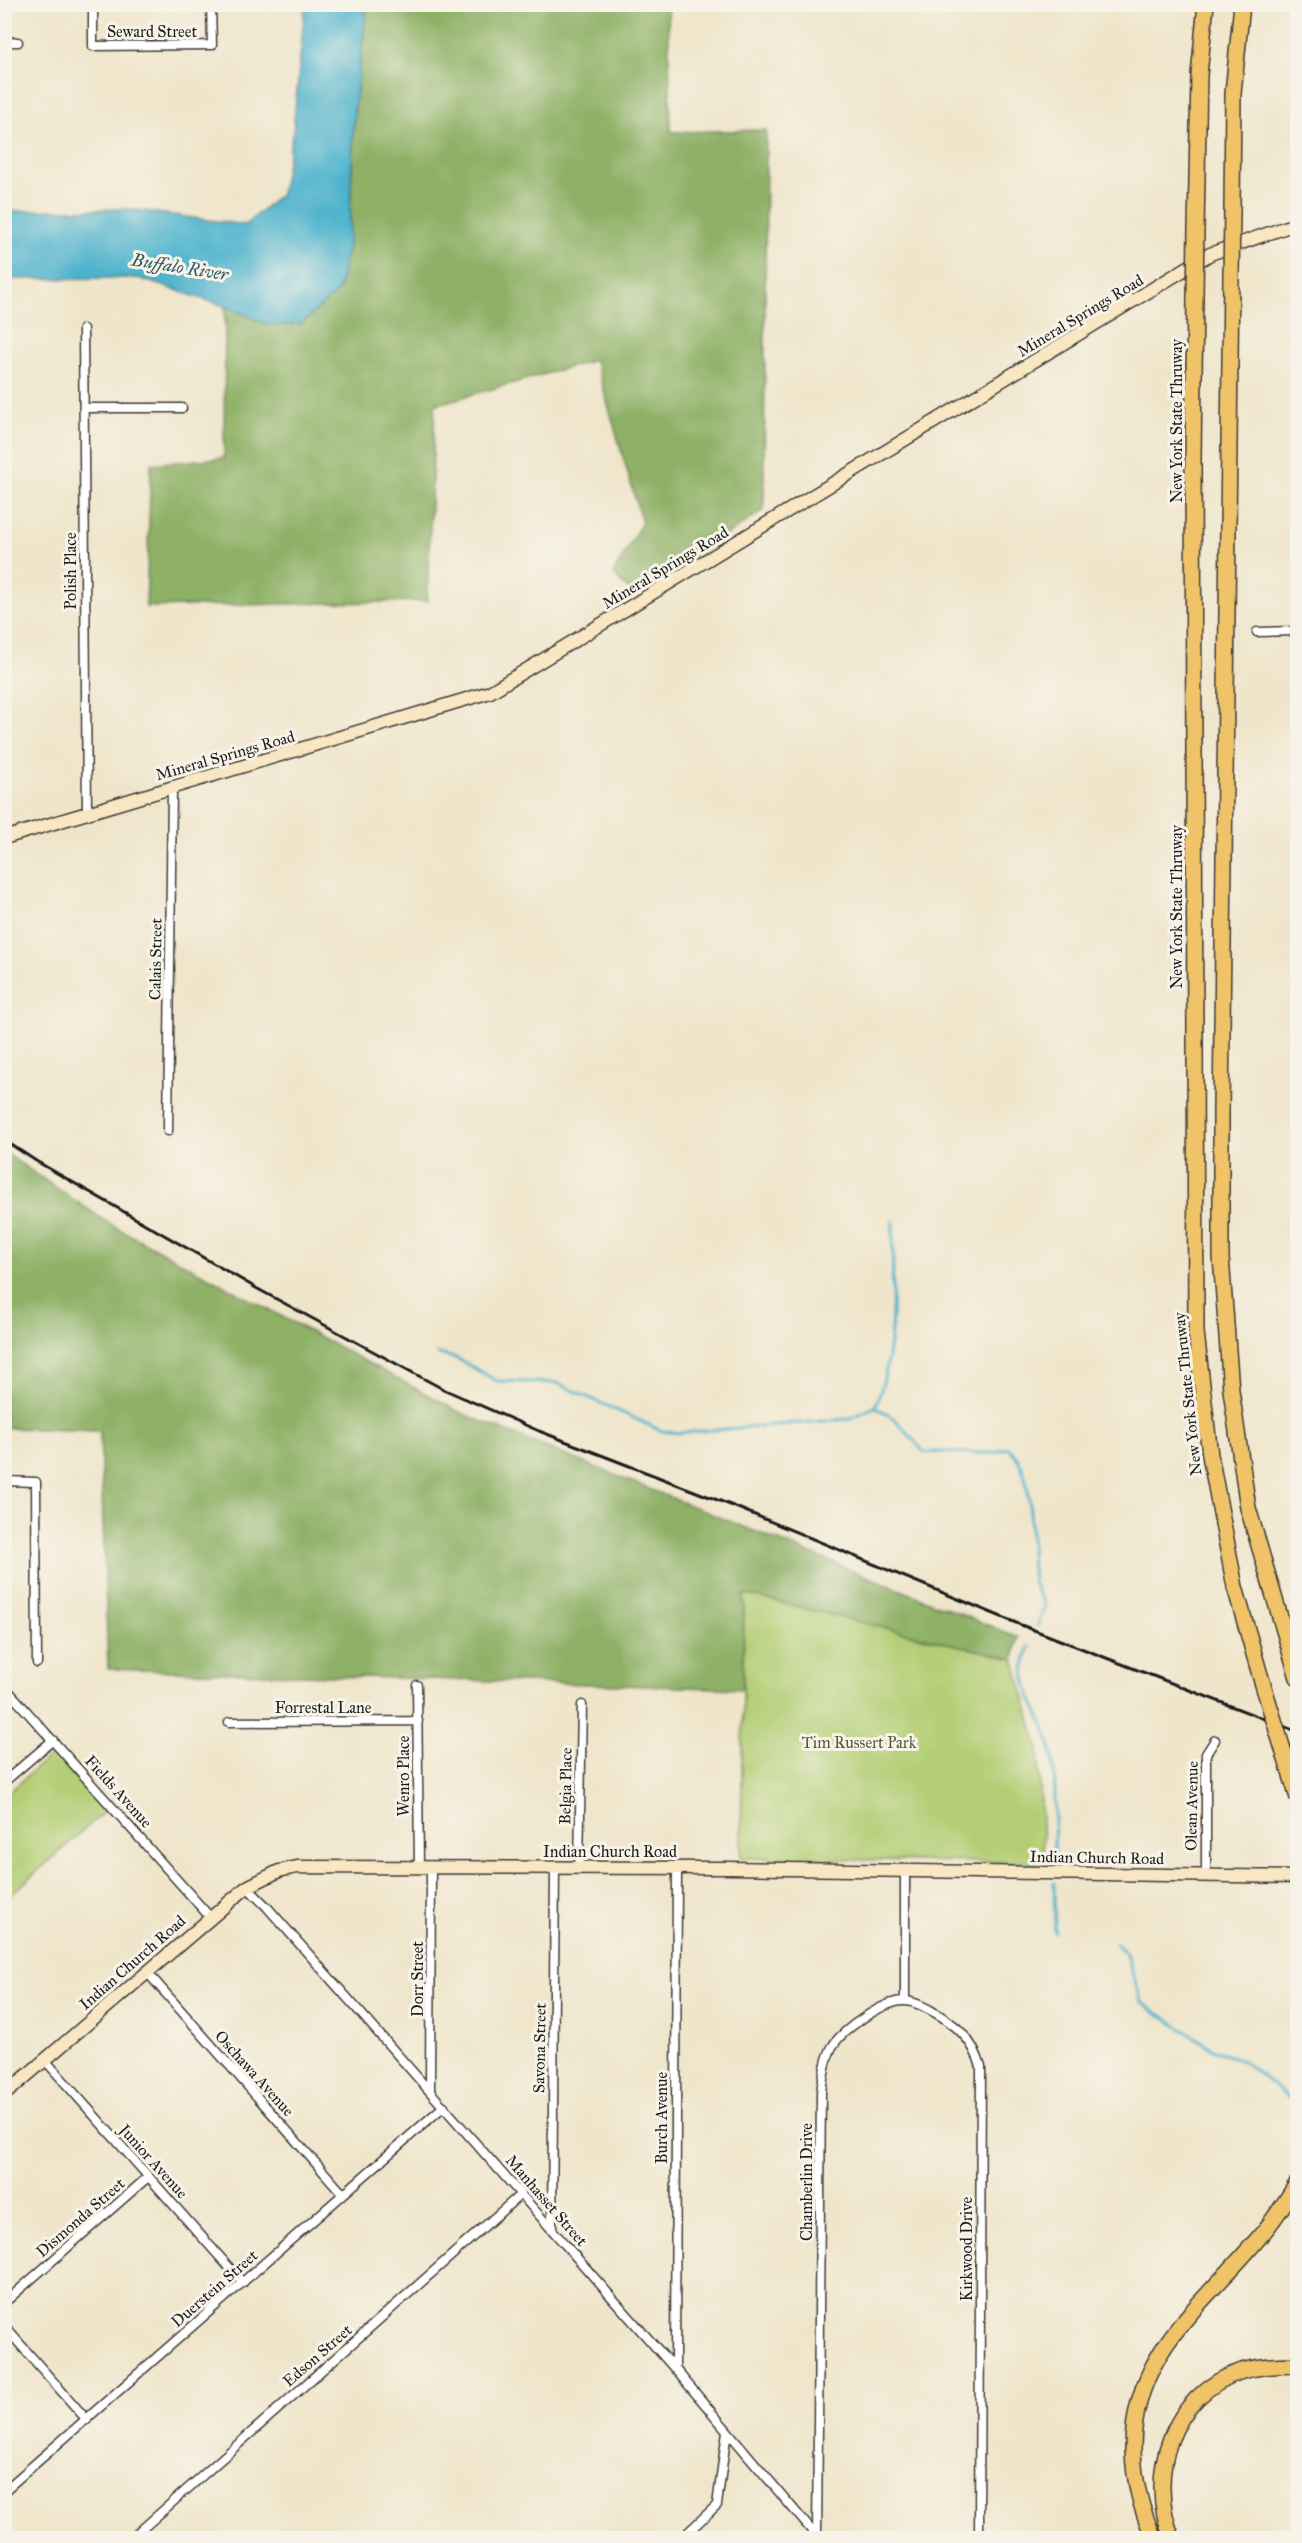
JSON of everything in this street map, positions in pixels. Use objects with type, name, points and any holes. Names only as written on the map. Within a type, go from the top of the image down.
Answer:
[{"type":"highway","name":"New York State Thruway","points":[[1206,4],[1199,75],[1193,493],[1196,1332],[1210,1455],[1231,1565],[1260,1675],[1298,1798]]},
{"type":"highway","points":[[1242,4],[1233,93],[1221,1257],[1231,1390],[1248,1508],[1298,1678]]},
{"type":"highway","points":[[1154,2538],[1138,2494],[1134,2466],[1133,2437],[1137,2405],[1147,2375],[1164,2345],[1261,2236],[1298,2182]]},
{"type":"highway","points":[[1172,2538],[1163,2518],[1160,2486],[1164,2456],[1177,2423],[1197,2399],[1219,2383],[1241,2372],[1271,2366],[1298,2365]]},
{"type":"street","name":"Seward Street","points":[[93,4],[93,46],[212,45],[212,4]]},
{"type":"street","points":[[4,42],[18,42]]},
{"type":"street","name":"Mineral Springs Road","points":[[4,838],[490,692],[1210,254],[1298,223]]},
{"type":"street","name":"Polish Place","points":[[83,329],[87,813]]},
{"type":"street","points":[[84,408],[182,408]]},
{"type":"street","points":[[1257,632],[1298,631]]},
{"type":"street","name":"Calais Street","points":[[168,1131],[172,787]]},
{"type":"street","points":[[4,1481],[36,1482],[37,1663]]},
{"type":"street","name":"Wenro Place","points":[[417,1685],[425,1866]]},
{"type":"street","name":"Fields Avenue","points":[[4,1686],[210,1917]]},
{"type":"street","name":"Belgia Place","points":[[579,1867],[582,1705]]},
{"type":"street","name":"Forrestal Lane","points":[[229,1722],[418,1721]]},
{"type":"street","points":[[4,1782],[53,1740]]},
{"type":"street","name":"Olean Avenue","points":[[1206,1875],[1206,1754],[1215,1740]]},
{"type":"street","name":"Indian Church Road","points":[[4,2095],[146,1971],[247,1887],[279,1871],[306,1866],[905,1870],[1298,1877]]},
{"type":"street","name":"Dorr Street","points":[[425,1866],[430,2091]]},
{"type":"street","name":"Savona Street","points":[[552,2229],[555,1867]]},
{"type":"street","name":"Burch Avenue","points":[[675,2369],[677,1868]]},
{"type":"street","points":[[905,1870],[905,2001]]},
{"type":"street","name":"Manhasset Street","points":[[247,1887],[444,2106],[675,2369],[814,2536]]},
{"type":"street","name":"Oschawa Avenue","points":[[146,1971],[343,2194]]},
{"type":"street","name":"Chamberlin Drive","points":[[814,2536],[823,2077],[832,2047],[840,2036],[866,2016],[905,2001]]},
{"type":"street","name":"Kirkwood Drive","points":[[905,2001],[915,2002],[950,2021],[972,2044],[981,2067],[979,2538]]},
{"type":"street","name":"Junior Avenue","points":[[44,2060],[243,2283]]},
{"type":"street","name":"Duerstein Street","points":[[4,2491],[444,2106]]},
{"type":"street","name":"Dismonda Street","points":[[4,2303],[148,2177]]},
{"type":"street","name":"Edson Street","points":[[132,2538],[521,2193]]},
{"type":"street","points":[[4,2326],[87,2420]]},
{"type":"street","points":[[682,2538],[717,2505],[727,2431]]},
{"type":"green space","points":[[367,5],[668,5],[671,132],[766,130],[764,510],[635,596],[613,574],[642,522],[595,360],[435,405],[427,601],[146,607],[151,464],[224,458],[225,306],[268,325],[339,290],[349,239],[354,113]]},
{"type":"green space","points":[[5,1153],[110,1224],[463,1414],[1018,1637],[1014,1659],[744,1594],[743,1689],[108,1669],[100,1431],[5,1428]]},
{"type":"green space","name":"Tim Russert Park","points":[[744,1593],[1014,1659],[1038,1746],[1044,1863],[741,1858]]},
{"type":"green space","points":[[53,1753],[105,1811],[5,1900],[5,1796]]},
{"type":"water","name":"Buffalo River","points":[[305,5],[367,5],[354,113],[349,239],[339,290],[301,324],[268,325],[225,306],[138,278],[5,279],[5,211],[129,209],[245,225],[281,194],[293,132]]},
{"type":"waterway","points":[[438,1354],[456,1358],[497,1381],[557,1383],[662,1431],[679,1433],[848,1419],[875,1407],[882,1386],[887,1364],[892,1316],[893,1221]]},
{"type":"waterway","points":[[875,1407],[895,1419],[924,1452],[993,1453],[1008,1448],[1017,1459],[1024,1473],[1028,1490],[1033,1580],[1045,1605],[1038,1625]]},
{"type":"waterway","points":[[1029,1647],[1024,1670],[1026,1681],[1047,1734],[1053,1762],[1054,1855]]},
{"type":"waterway","points":[[1054,1883],[1055,1932]]},
{"type":"waterway","points":[[1116,1943],[1126,1954],[1142,2003],[1215,2050],[1243,2061],[1290,2099],[1298,2099]]},
{"type":"railway","points":[[4,1140],[36,1161],[256,1288],[443,1389],[539,1431],[733,1506],[1021,1625],[1298,1732]]}]
